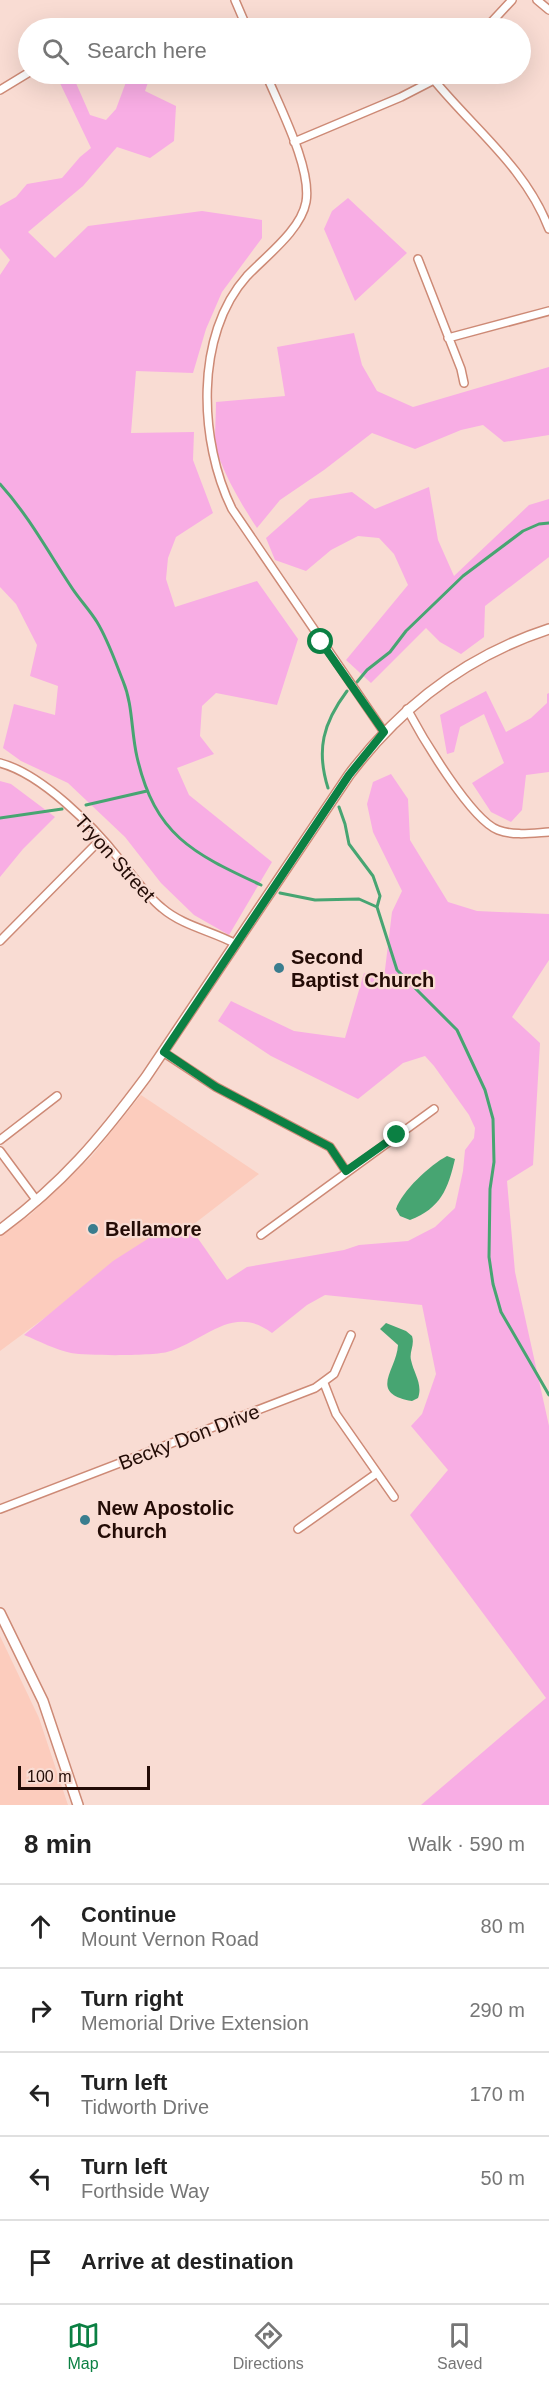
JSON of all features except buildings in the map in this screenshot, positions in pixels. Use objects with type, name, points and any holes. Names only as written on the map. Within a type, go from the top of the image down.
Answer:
[{"type":"street","points":[[235,0],[243,18]]},
{"type":"street","points":[[495,18],[512,0]]},
{"type":"street","points":[[537,0],[549,10]]},
{"type":"street","points":[[0,90],[18,79]]},
{"type":"street","points":[[270,84],[306,178],[305,208],[294,228],[241,284],[225,311],[214,343],[208,379],[207,405],[212,453],[221,484],[232,509],[384,732]]},
{"type":"street","points":[[294,142],[401,98],[427,84]]},
{"type":"street","points":[[438,84],[521,176],[537,201],[549,229]]},
{"type":"street","points":[[418,259],[464,382]]},
{"type":"street","points":[[448,338],[549,311]]},
{"type":"street","points":[[0,1230],[37,1201],[77,1164],[101,1137],[164,1052],[349,775],[384,732],[437,684],[475,660],[507,644],[549,629]]},
{"type":"street","points":[[408,709],[450,779],[489,825],[509,833],[549,832]]},
{"type":"street","name":"Tryon Street","points":[[0,763],[18,769],[41,783],[101,839],[164,910],[182,921],[236,944]]},
{"type":"street","points":[[0,941],[101,839]]},
{"type":"street","points":[[164,1052],[216,1087],[330,1147],[346,1171]]},
{"type":"street","points":[[0,1140],[57,1096]]},
{"type":"street","points":[[261,1235],[434,1109]]},
{"type":"street","points":[[0,1151],[37,1201]]},
{"type":"street","points":[[351,1335],[334,1374],[324,1383],[336,1414],[394,1497]]},
{"type":"street","name":"Becky Don Drive","points":[[0,1509],[256,1412],[324,1383]]},
{"type":"street","points":[[298,1529],[377,1473]]},
{"type":"street","points":[[0,1614],[43,1701],[78,1805]]},
{"type":"shaded area","points":[[60,84],[76,84],[90,115],[106,120],[116,109],[125,84],[147,84],[145,91],[176,106],[174,141],[150,158],[117,147],[83,186],[28,232],[55,258],[88,226],[202,211],[262,220],[262,238],[222,292],[206,329],[193,373],[136,371],[131,433],[194,432],[193,460],[213,513],[176,537],[168,558],[166,579],[175,607],[257,581],[298,639],[277,705],[216,693],[202,706],[200,736],[214,754],[177,768],[189,795],[272,862],[229,935],[194,915],[161,883],[125,837],[68,783],[21,761],[3,748],[14,704],[55,715],[58,686],[30,676],[37,645],[16,604],[0,587],[0,275],[10,260],[0,248],[0,206],[16,197],[27,184],[62,178],[91,148]]},
{"type":"shaded area","points":[[348,198],[407,253],[355,301],[324,229],[332,211]]},
{"type":"shaded area","points":[[354,333],[362,365],[377,391],[413,407],[549,367],[549,435],[504,442],[483,425],[461,430],[415,449],[372,433],[280,500],[257,528],[220,461],[215,440],[216,402],[285,396],[277,347]]},
{"type":"shaded area","points":[[429,487],[438,540],[454,576],[529,505],[549,499],[549,557],[485,606],[484,637],[461,654],[440,642],[426,628],[371,683],[346,660],[408,585],[394,554],[379,538],[358,536],[331,550],[306,571],[275,560],[266,538],[310,499],[352,492],[375,509]]},
{"type":"shaded area","points":[[486,691],[506,732],[531,718],[547,703],[549,693],[549,772],[526,775],[522,810],[511,822],[491,812],[472,783],[504,763],[484,714],[460,727],[454,752],[447,754],[440,715]]},
{"type":"shaded area","points":[[391,774],[408,799],[410,840],[448,902],[477,911],[549,914],[549,960],[512,1017],[540,1043],[533,1165],[507,1181],[515,1272],[549,1426],[549,1805],[421,1805],[546,1698],[410,1515],[448,1470],[411,1426],[422,1414],[436,1374],[422,1305],[325,1295],[307,1305],[272,1333],[258,1325],[244,1322],[232,1323],[219,1327],[181,1347],[167,1352],[148,1354],[71,1353],[24,1335],[113,1261],[171,1224],[190,1227],[227,1280],[247,1267],[344,1250],[359,1245],[408,1241],[435,1227],[455,1208],[465,1150],[474,1138],[475,1128],[469,1115],[425,1056],[403,1063],[358,1099],[271,1056],[218,1021],[231,1001],[294,1031],[345,1038],[364,973],[384,978],[392,912],[402,891],[373,832],[367,804],[373,782]]},
{"type":"shaded area","points":[[0,781],[11,784],[55,817],[23,849],[0,877]]},
{"type":"shaded area","points":[[141,1095],[259,1174],[190,1227],[171,1224],[0,1351],[0,1235],[29,1216],[91,1157]]},
{"type":"shaded area","points":[[447,1156],[455,1159],[442,1196],[421,1215],[410,1220],[400,1216],[396,1209],[404,1194],[425,1172]]},
{"type":"shaded area","points":[[386,1323],[412,1336],[411,1360],[418,1379],[419,1393],[418,1398],[412,1401],[398,1397],[391,1392],[388,1386],[398,1345],[380,1329]]},
{"type":"shaded area","points":[[0,1636],[39,1718],[68,1805],[0,1805]]},
{"type":"waterway","points":[[0,484],[28,520],[105,636],[126,690],[137,757],[154,805],[166,823],[196,851],[261,885]]},
{"type":"waterway","points":[[357,682],[367,670],[390,652],[406,631],[463,576],[523,531],[539,524],[549,523]]},
{"type":"waterway","points":[[328,788],[324,774],[322,749],[324,737],[332,714],[347,691]]},
{"type":"waterway","points":[[86,805],[147,791]]},
{"type":"waterway","points":[[339,807],[349,844],[373,876],[380,896],[377,907],[397,970],[457,1030],[485,1090],[493,1119],[494,1162],[490,1189],[489,1257],[493,1284],[501,1312],[549,1395]]},
{"type":"waterway","points":[[0,818],[62,809]]},
{"type":"waterway","points":[[280,893],[315,900],[359,899],[377,907]]},
{"type":"place","name":"Second Baptist Church","points":[[279,968]]},
{"type":"place","name":"Bellamore","points":[[93,1229]]},
{"type":"place","name":"New Apostolic Church","points":[[85,1520]]},
{"type":"route","points":[[321,642],[384,732],[349,775],[164,1052],[216,1087],[318,1139],[330,1147],[346,1171],[397,1135]]}]
